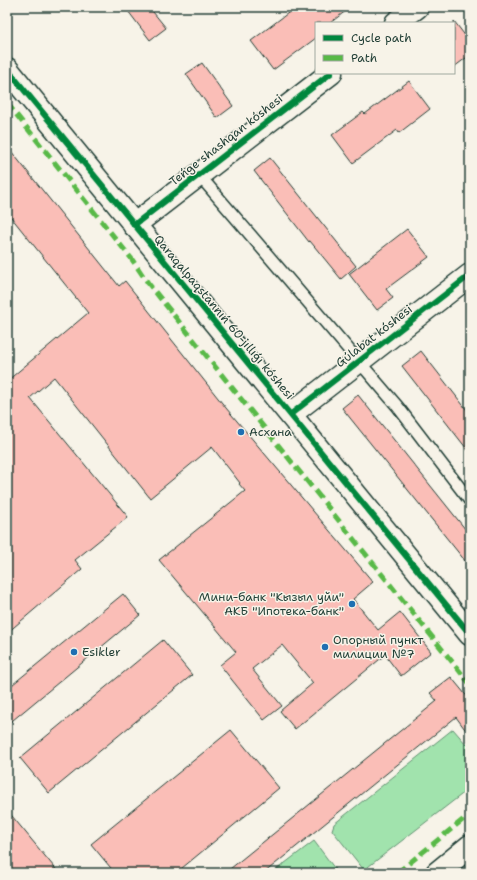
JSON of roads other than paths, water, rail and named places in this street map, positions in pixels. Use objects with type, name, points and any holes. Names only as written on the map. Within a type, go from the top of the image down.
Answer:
[{"type":"street","points":[[397,22],[417,7]]},
{"type":"street","name":"Qaraqalpaqstannıń 60-jıllıǵı kóshesi","points":[[7,69],[470,634]]},
{"type":"street","name":"Teńge shashqan kóshesi","points":[[134,225],[330,74]]},
{"type":"street","name":"Gúlabat kóshesi","points":[[290,414],[470,275]]},
{"type":"street","points":[[437,873],[470,846]]},
{"type":"lane","points":[[199,174],[398,406],[470,501]]},
{"type":"place","name":"Асхана","points":[[241,432]]},
{"type":"place","name":"Мини-банк \"Кызыл уйи\" АКБ \"Ипотека-банк\"","points":[[352,604]]},
{"type":"place","name":"Опорный пункт милиции №7","points":[[325,647]]},
{"type":"place","name":"Esikler","points":[[74,652]]}]
